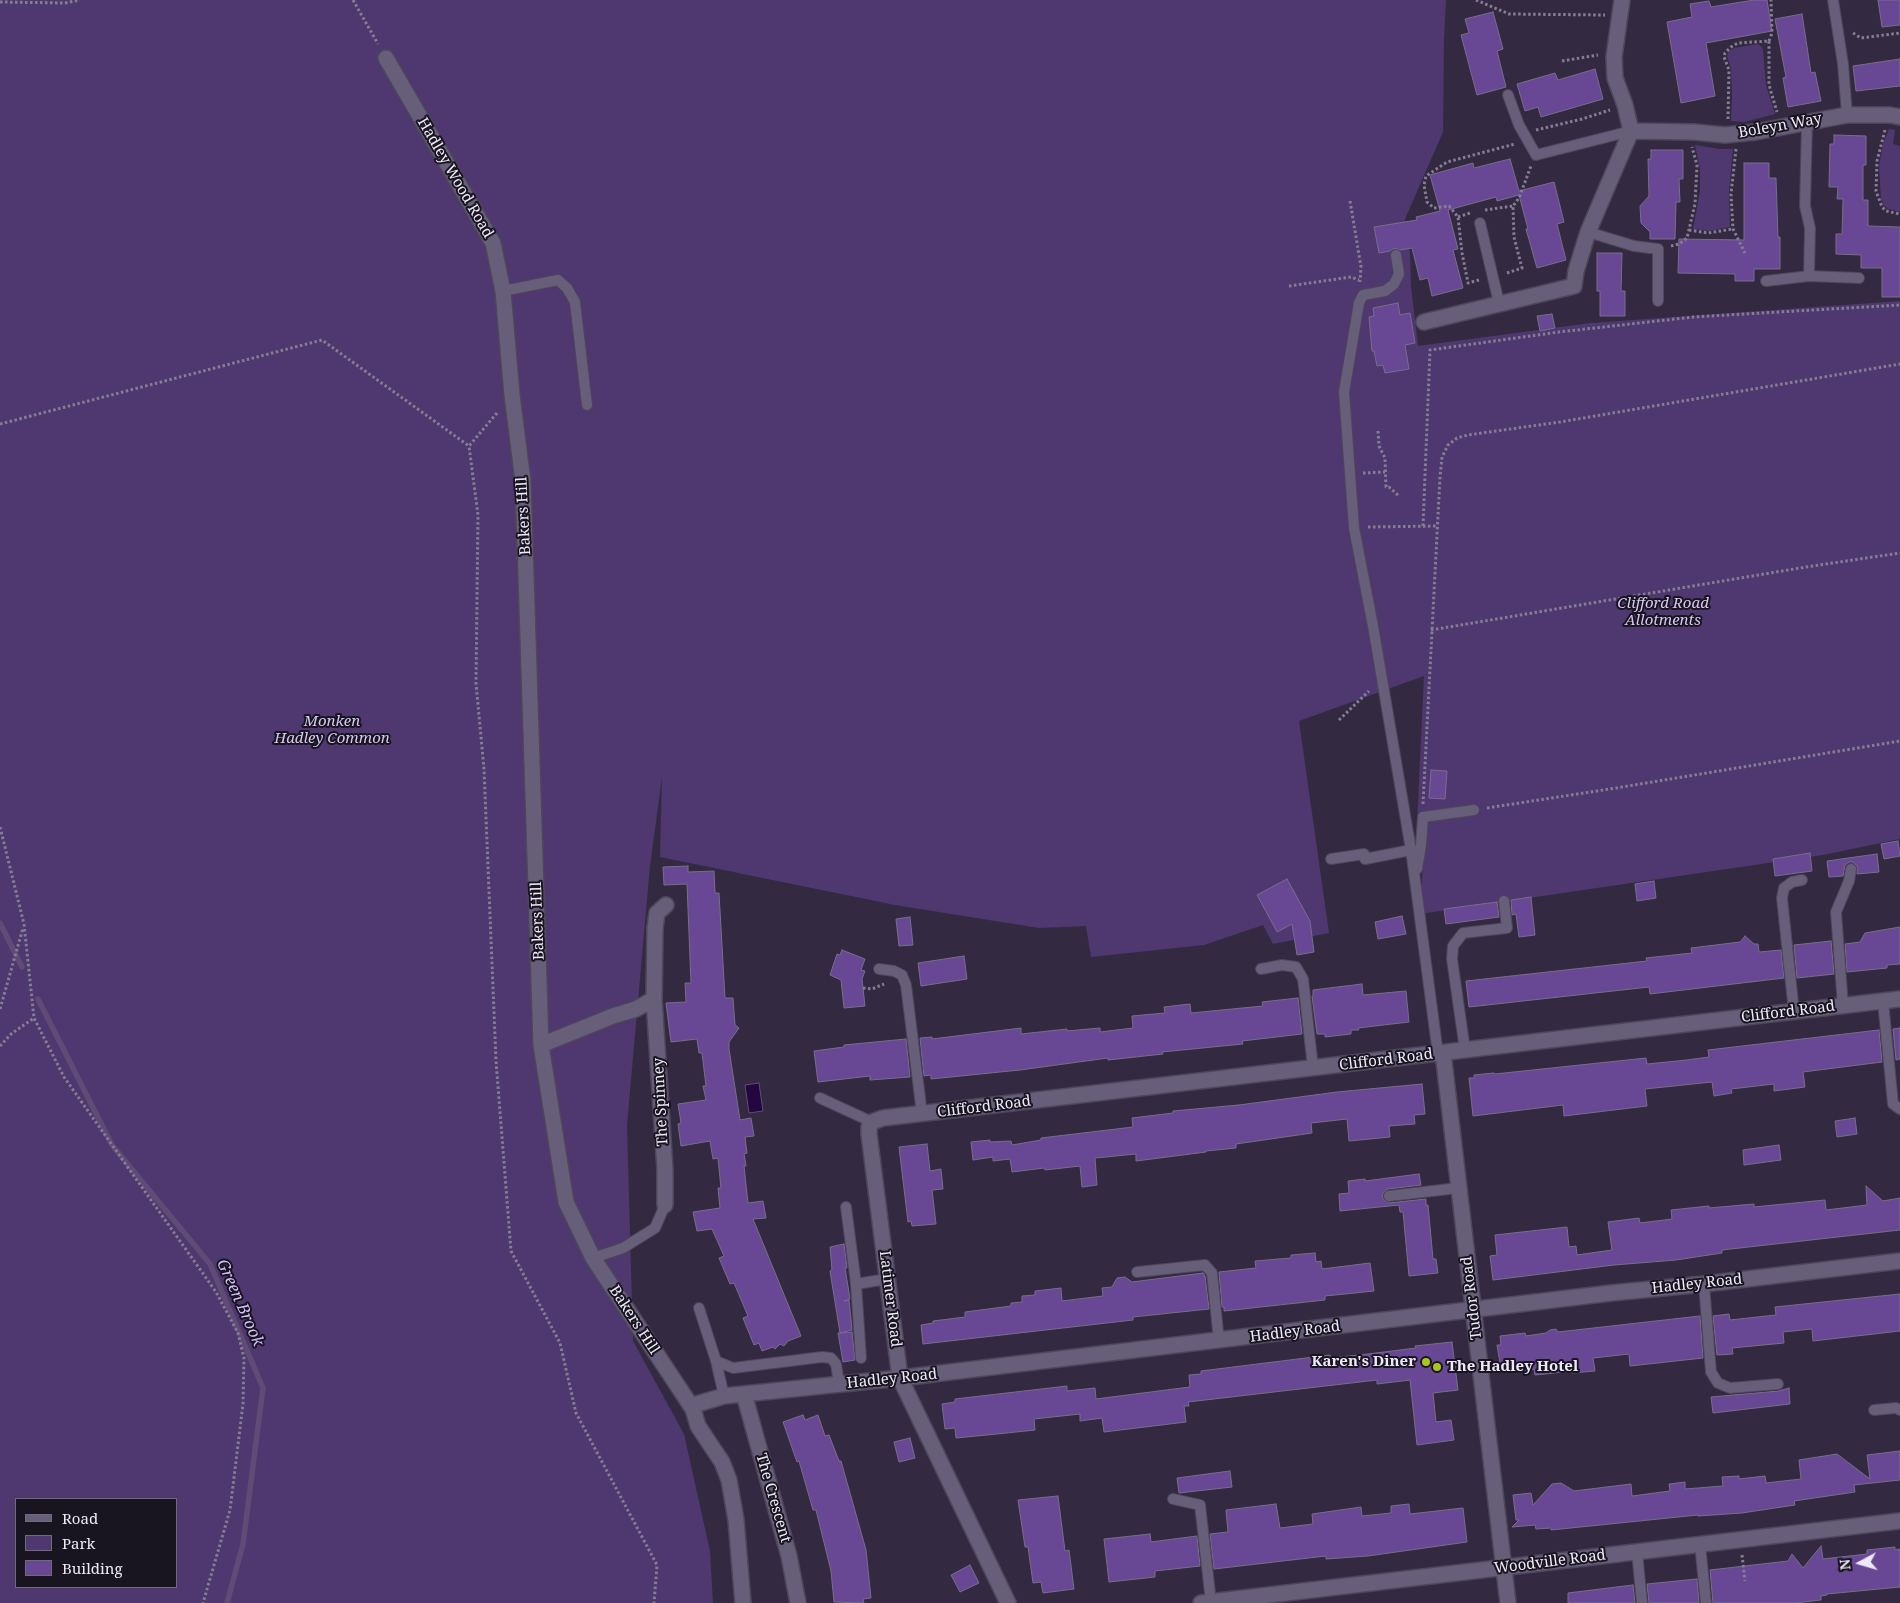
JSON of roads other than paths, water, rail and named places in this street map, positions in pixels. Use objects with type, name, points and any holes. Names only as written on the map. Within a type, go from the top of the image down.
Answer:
[{"type":"street","points":[[1424,322],[1574,286],[1576,271],[1588,232],[1630,131],[1625,105],[1615,78],[1614,57],[1622,0]]},
{"type":"street","name":"Hadley Wood Road","points":[[386,58],[493,242],[503,291],[512,395]]},
{"type":"street","name":"Boleyn Way","points":[[1630,131],[1694,132],[1732,135],[1847,115],[1895,116]]},
{"type":"street","name":"Bakers Hill","points":[[512,395],[524,481],[541,1045],[566,1202],[593,1258],[693,1409],[698,1426],[722,1462],[729,1480],[739,1541],[743,1603]]},
{"type":"street","name":"The Spinney","points":[[665,1205],[665,1170],[654,999],[654,928],[656,913],[666,905]]},
{"type":"street","points":[[541,1045],[613,1016],[636,1009],[654,999]]},
{"type":"street","name":"Clifford Road","points":[[872,1122],[883,1118],[1900,999]]},
{"type":"street","name":"Tudor Road","points":[[1440,1053],[1508,1603]]},
{"type":"street","name":"Latimer Road","points":[[872,1122],[869,1127],[869,1134],[900,1378],[1008,1603]]},
{"type":"street","name":"Hadley Road","points":[[693,1409],[697,1404],[724,1396],[900,1378],[1611,1293],[1900,1261]]},
{"type":"street","name":"The Crescent","points":[[744,1394],[789,1556],[798,1603]]},
{"type":"street","name":"Woodville Road","points":[[1206,1602],[1900,1521]]},
{"type":"lane","points":[[1833,0],[1843,64],[1847,115]]},
{"type":"lane","name":"Boleyn Way","points":[[1508,95],[1523,133],[1536,155],[1630,131]]},
{"type":"lane","points":[[1807,122],[1805,206],[1810,228],[1809,276]]},
{"type":"lane","points":[[1480,224],[1499,304]]},
{"type":"lane","points":[[1588,232],[1634,246],[1658,249],[1658,302]]},
{"type":"lane","points":[[1396,255],[1399,274],[1394,284],[1385,290],[1363,296],[1359,303],[1344,392],[1354,528],[1382,675],[1411,850],[1440,1053]]},
{"type":"lane","points":[[1766,281],[1809,276],[1859,278]]},
{"type":"lane","points":[[503,291],[558,280],[567,288],[575,302],[587,405]]},
{"type":"lane","points":[[1415,878],[1421,845],[1423,817],[1474,810]]},
{"type":"lane","points":[[1331,859],[1364,854],[1365,859],[1411,850]]},
{"type":"lane","points":[[1843,1006],[1836,912],[1849,881],[1851,869]]},
{"type":"lane","points":[[1794,1012],[1782,898],[1784,888],[1792,882],[1802,880]]},
{"type":"lane","points":[[1464,1050],[1452,959],[1453,946],[1464,933],[1507,928],[1504,901]]},
{"type":"lane","points":[[1261,969],[1282,965],[1296,967],[1304,979],[1314,1068]]},
{"type":"lane","points":[[879,969],[902,976],[906,985],[922,1114]]},
{"type":"lane","points":[[1883,1001],[1893,1104],[1900,1109]]},
{"type":"lane","points":[[820,1098],[872,1122]]},
{"type":"lane","points":[[1389,1196],[1458,1188]]},
{"type":"lane","points":[[593,1258],[623,1248],[655,1228],[665,1205]]},
{"type":"lane","points":[[846,1207],[856,1284],[861,1358]]},
{"type":"lane","points":[[1137,1272],[1205,1265],[1212,1273],[1219,1341]]},
{"type":"lane","points":[[856,1284],[887,1279]]},
{"type":"lane","points":[[1704,1284],[1711,1372],[1718,1383],[1730,1388],[1778,1384]]},
{"type":"lane","points":[[699,1308],[716,1361],[724,1396]]},
{"type":"lane","points":[[716,1361],[732,1368],[822,1357],[831,1358],[836,1364],[839,1384]]},
{"type":"lane","points":[[1874,1410],[1896,1408],[1900,1410]]},
{"type":"lane","points":[[1173,1499],[1200,1505],[1206,1602]]},
{"type":"lane","points":[[1700,1544],[1706,1603]]},
{"type":"lane","points":[[1637,1552],[1642,1603]]},
{"type":"waterway","name":"Green Brook","points":[[0,923],[22,967]]},
{"type":"waterway","name":"Green Brook","points":[[38,999],[112,1145],[210,1264],[263,1388],[243,1544],[227,1603]]},
{"type":"place","name":"Karen's Diner","points":[[1426,1362]]},
{"type":"place","name":"The Hadley Hotel","points":[[1437,1367]]},
{"type":"park label","name":"Clifford Road Allotments","points":[[1663,612]]},
{"type":"park label","name":"Monken Hadley Common","points":[[332,730]]}]
